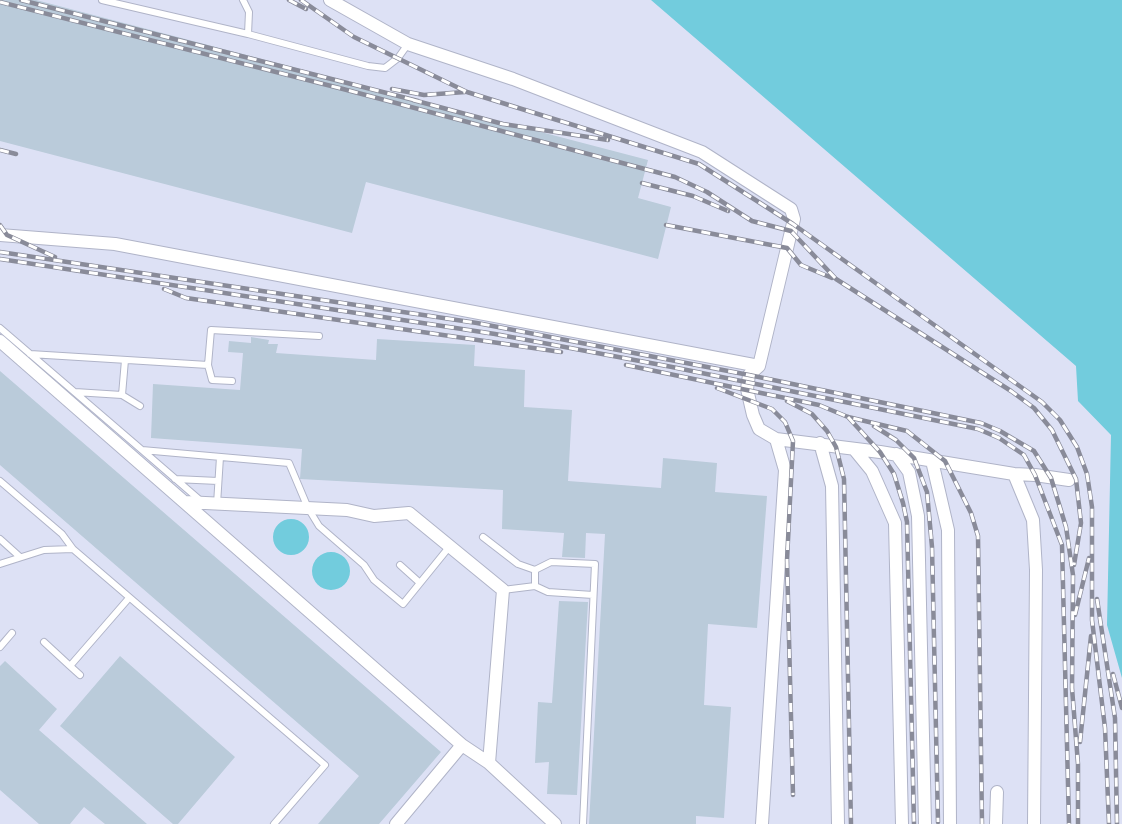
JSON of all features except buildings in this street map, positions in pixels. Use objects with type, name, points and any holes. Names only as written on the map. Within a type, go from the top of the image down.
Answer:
[{"type":"street","points":[[330,0],[408,44],[513,79],[702,152],[791,210],[794,219],[759,366],[749,375],[747,389],[748,400],[759,429],[776,439],[820,443],[932,461],[946,461],[1014,474],[1035,475],[1069,480]]},
{"type":"street","points":[[0,235],[115,244],[759,366]]},
{"type":"street","points":[[0,341],[186,502],[462,745],[490,763],[555,824]]},
{"type":"street","points":[[762,824],[785,470],[776,439]]},
{"type":"street","points":[[820,443],[832,486],[838,824]]},
{"type":"street","points":[[854,449],[872,471],[895,523],[902,824]]},
{"type":"street","points":[[896,454],[909,472],[918,516],[925,824]]},
{"type":"street","points":[[932,461],[948,530],[950,824]]},
{"type":"street","points":[[1014,474],[1033,520],[1036,570],[1034,824]]},
{"type":"street","points":[[186,502],[347,510],[374,516],[409,513],[503,590],[490,763]]},
{"type":"street","points":[[396,824],[462,745]]},
{"type":"street","points":[[996,824],[997,792]]},
{"type":"lane","points":[[102,0],[248,34],[368,66],[385,68],[398,58],[408,44]]},
{"type":"lane","points":[[243,0],[248,12],[248,34]]},
{"type":"lane","points":[[0,328],[204,503]]},
{"type":"lane","points":[[232,381],[212,380],[208,365],[211,330],[319,336]]},
{"type":"lane","points":[[30,354],[208,365]]},
{"type":"lane","points":[[122,396],[125,360]]},
{"type":"lane","points":[[74,392],[122,396],[140,406]]},
{"type":"lane","points":[[142,450],[289,463],[308,508],[318,526],[364,565],[374,580],[403,604],[450,546]]},
{"type":"lane","points":[[217,504],[220,457]]},
{"type":"lane","points":[[175,479],[218,481]]},
{"type":"lane","points":[[0,481],[62,534],[73,549],[129,598],[325,765],[274,824]]},
{"type":"lane","points":[[483,537],[518,564],[535,570],[551,562],[595,564],[583,824]]},
{"type":"lane","points":[[0,539],[20,557]]},
{"type":"lane","points":[[0,564],[44,550],[73,549]]},
{"type":"lane","points":[[400,565],[420,583]]},
{"type":"lane","points":[[535,570],[535,586]]},
{"type":"lane","points":[[503,590],[535,586],[548,592],[593,595]]},
{"type":"lane","points":[[70,666],[129,598]]},
{"type":"lane","points":[[0,647],[12,633]]},
{"type":"lane","points":[[44,642],[80,675]]},
{"type":"water","points":[[651,0],[1122,0],[1122,678],[1107,625],[1111,435],[1078,401],[1076,366]]},
{"type":"water","points":[[295,519],[304,524],[308,530],[308,544],[304,550],[295,555],[287,555],[278,550],[274,544],[273,533],[278,524],[284,520]]},
{"type":"water","points":[[327,552],[335,552],[342,555],[347,560],[350,571],[347,582],[342,587],[335,590],[327,590],[320,587],[315,582],[312,575],[312,567],[315,560],[320,555]]},
{"type":"railway","points":[[21,0],[418,101]]},
{"type":"railway","points":[[289,0],[306,9]]},
{"type":"railway","points":[[301,0],[354,37],[467,92],[699,164],[793,224],[1042,402],[1060,420],[1077,447],[1087,474],[1092,507],[1092,620],[1105,728],[1109,824]]},
{"type":"railway","points":[[0,2],[343,89],[675,177],[707,192],[752,221],[791,231],[836,279],[1011,391],[1034,408],[1052,430],[1076,479],[1081,523],[1074,565]]},
{"type":"railway","points":[[392,89],[424,95],[465,92]]},
{"type":"railway","points":[[413,100],[503,124],[608,140]]},
{"type":"railway","points":[[0,150],[16,154]]},
{"type":"railway","points":[[642,183],[693,196],[728,211]]},
{"type":"railway","points":[[0,225],[7,235],[55,257]]},
{"type":"railway","points":[[666,225],[787,248],[801,265],[832,278]]},
{"type":"railway","points":[[0,252],[477,323],[749,375],[981,423],[1000,431],[1034,451],[1051,478],[1066,527],[1073,575],[1072,688],[1078,764],[1078,824]]},
{"type":"railway","points":[[0,259],[495,334],[672,367],[978,429],[999,438],[1024,455],[1035,475],[1062,545],[1069,824]]},
{"type":"railway","points":[[164,289],[186,298],[561,352]]},
{"type":"railway","points":[[626,365],[819,405],[848,417],[907,431],[945,461],[971,513],[978,536],[982,824]]},
{"type":"railway","points":[[717,388],[772,409],[785,422],[793,441],[787,560],[793,795]]},
{"type":"railway","points":[[787,401],[812,414],[827,431],[836,447],[844,479],[851,824]]},
{"type":"railway","points":[[848,417],[880,452],[894,474],[907,522],[914,824]]},
{"type":"railway","points":[[874,426],[896,440],[914,458],[927,492],[932,547],[938,822]]},
{"type":"railway","points":[[1075,615],[1089,558]]},
{"type":"railway","points":[[1097,599],[1115,718],[1117,824]]},
{"type":"railway","points":[[1080,742],[1091,636]]},
{"type":"railway","points":[[1113,674],[1122,708]]}]
